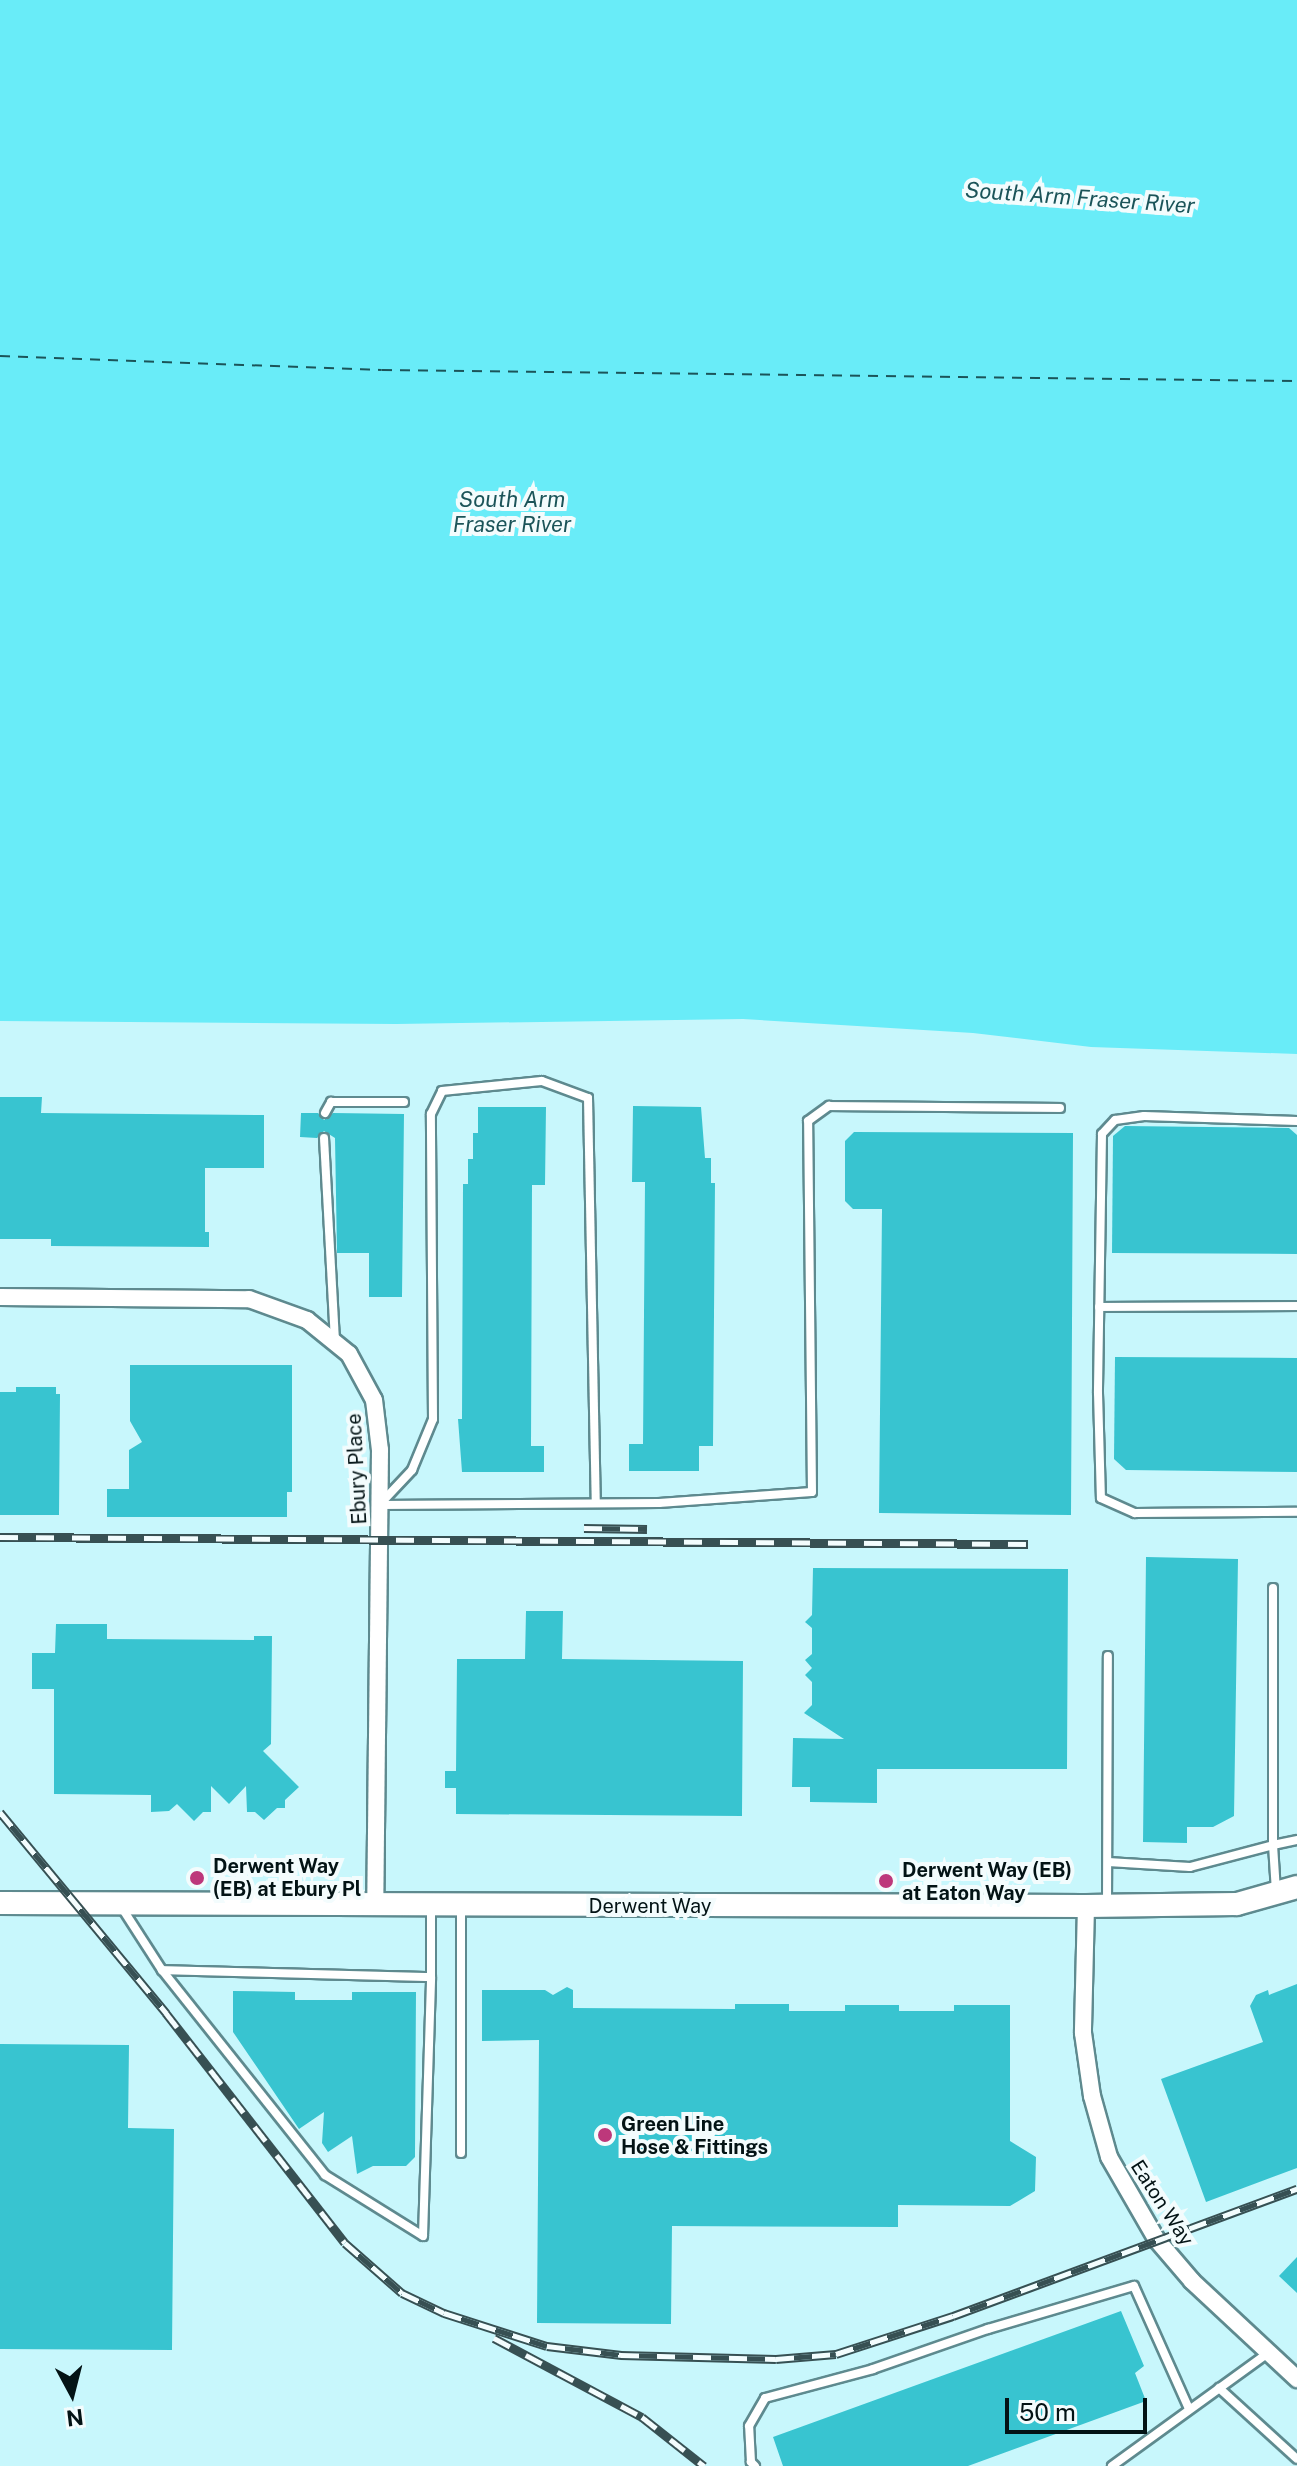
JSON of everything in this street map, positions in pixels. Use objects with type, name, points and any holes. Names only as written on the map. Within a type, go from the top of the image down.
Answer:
[{"type":"street","name":"Ebury Place","points":[[0,1297],[249,1299],[307,1320],[349,1354],[374,1400],[380,1450],[375,1906]]},
{"type":"street","name":"Derwent Way","points":[[0,1903],[1096,1906],[1237,1904],[1286,1890]]},
{"type":"street","name":"Eaton Way","points":[[1096,1906],[1083,2033],[1092,2096],[1109,2157],[1157,2240],[1192,2281],[1297,2379]]},
{"type":"lane","points":[[379,1505],[412,1470],[433,1419],[431,1114],[442,1091],[542,1081],[588,1098],[596,1503]]},
{"type":"lane","points":[[325,1113],[331,1102],[404,1102]]},
{"type":"lane","points":[[379,1505],[596,1503],[812,1492],[808,1121],[829,1106],[1060,1108]]},
{"type":"lane","points":[[1297,1121],[1144,1116],[1115,1120],[1102,1134],[1099,1307],[1101,1498],[1135,1513],[1297,1512]]},
{"type":"lane","points":[[324,1138],[335,1343]]},
{"type":"lane","points":[[1099,1307],[1297,1306]]},
{"type":"lane","points":[[1273,1588],[1273,1845],[1286,1890]]},
{"type":"lane","points":[[1096,1906],[1108,1862],[1108,1656]]},
{"type":"lane","points":[[1108,1862],[1190,1867],[1297,1840]]},
{"type":"lane","points":[[119,1904],[162,1970],[325,2175],[423,2236],[431,1905]]},
{"type":"lane","points":[[461,1906],[461,2153]]},
{"type":"lane","points":[[162,1970],[431,1977]]},
{"type":"lane","points":[[755,2466],[751,2462],[749,2426],[765,2398],[873,2369],[988,2329],[1134,2286],[1189,2409]]},
{"type":"lane","points":[[1112,2466],[1268,2352]]},
{"type":"lane","points":[[1219,2388],[1297,2459]]},
{"type":"water","name":"South Arm Fraser River","points":[[0,0],[1297,0],[1297,1054],[1091,1047],[973,1033],[743,1019],[396,1024],[0,1021]]},
{"type":"building","points":[[0,1097],[42,1097],[41,1113],[264,1115],[264,1168],[205,1168],[205,1232],[209,1232],[209,1247],[51,1246],[51,1239],[0,1239]]},
{"type":"building","points":[[633,1106],[701,1107],[705,1158],[711,1158],[711,1183],[715,1183],[713,1446],[699,1446],[699,1471],[629,1471],[629,1444],[643,1444],[645,1182],[632,1182]]},
{"type":"building","points":[[478,1107],[546,1107],[545,1185],[532,1185],[531,1446],[544,1446],[544,1472],[462,1472],[458,1419],[462,1419],[463,1184],[468,1184],[468,1159],[473,1159],[473,1133],[478,1133]]},
{"type":"building","points":[[301,1113],[318,1113],[324,1120],[333,1113],[404,1114],[402,1297],[369,1297],[369,1253],[337,1253],[335,1138],[324,1131],[317,1138],[300,1137]]},
{"type":"building","points":[[1125,1126],[1289,1128],[1297,1135],[1297,1254],[1112,1253],[1113,1136]]},
{"type":"building","points":[[854,1132],[1073,1133],[1071,1515],[879,1513],[882,1209],[853,1209],[845,1201],[845,1141]]},
{"type":"building","points":[[1115,1357],[1297,1358],[1297,1472],[1126,1470],[1114,1459]]},
{"type":"building","points":[[130,1365],[292,1365],[292,1492],[287,1492],[287,1517],[107,1517],[107,1489],[129,1489],[129,1450],[142,1442],[130,1421]]},
{"type":"building","points":[[16,1387],[56,1387],[56,1394],[60,1394],[59,1515],[0,1515],[0,1392],[16,1392]]},
{"type":"building","points":[[1146,1557],[1238,1559],[1234,1816],[1213,1827],[1187,1827],[1187,1843],[1143,1842]]},
{"type":"building","points":[[813,1568],[1068,1569],[1067,1769],[877,1769],[877,1803],[810,1802],[810,1787],[792,1787],[793,1738],[844,1739],[804,1713],[812,1705],[812,1682],[805,1675],[812,1668],[805,1660],[812,1654],[812,1628],[805,1622],[812,1615]]},
{"type":"building","points":[[526,1611],[563,1611],[562,1659],[743,1661],[742,1816],[456,1814],[456,1788],[445,1788],[445,1771],[456,1771],[457,1659],[525,1659]]},
{"type":"building","points":[[56,1624],[107,1624],[107,1639],[254,1640],[254,1636],[272,1636],[271,1744],[263,1751],[299,1787],[285,1800],[285,1808],[277,1808],[264,1820],[255,1812],[247,1812],[246,1786],[229,1804],[211,1786],[211,1812],[203,1812],[194,1821],[177,1804],[169,1811],[151,1812],[151,1795],[54,1794],[54,1689],[32,1689],[32,1653],[55,1653]]},
{"type":"building","points":[[1297,1984],[1297,2168],[1206,2202],[1161,2079],[1263,2042],[1250,2006],[1256,1995],[1268,1990],[1269,1995]]},
{"type":"building","points":[[567,1987],[573,1990],[573,2008],[735,2009],[735,2004],[789,2004],[789,2011],[845,2011],[845,2005],[899,2005],[899,2011],[954,2011],[954,2005],[1010,2005],[1010,2141],[1036,2157],[1035,2191],[1010,2206],[898,2205],[898,2227],[672,2226],[671,2324],[537,2323],[539,2040],[482,2041],[482,1990],[545,1990],[553,1995]]},
{"type":"building","points":[[233,1991],[295,1992],[295,2000],[352,2000],[352,1992],[416,1992],[415,2157],[406,2166],[373,2166],[357,2174],[352,2136],[328,2152],[322,2143],[324,2112],[299,2129],[233,2032]]},
{"type":"building","points":[[0,2044],[129,2045],[128,2128],[174,2129],[172,2350],[0,2349]]},
{"type":"building","points":[[1297,2257],[1297,2293],[1279,2276]]},
{"type":"building","points":[[1121,2311],[1144,2366],[1135,2373],[1146,2401],[968,2466],[783,2466],[773,2437]]},
{"type":"ferry route","points":[[0,356],[382,370],[1297,381]]},
{"type":"railway","points":[[584,1528],[647,1529]]},
{"type":"railway","points":[[0,1537],[1028,1544]]},
{"type":"railway","points":[[0,1812],[166,2013],[345,2243],[402,2293],[444,2313],[547,2346],[621,2355],[776,2359],[836,2354],[953,2316],[1297,2189]]},
{"type":"railway","points":[[494,2338],[642,2417],[704,2466]]},
{"type":"place","name":"Derwent Way (EB) at Ebury Pl","points":[[197,1878]]},
{"type":"place","name":"Derwent Way (EB) at Eaton Way","points":[[886,1881]]},
{"type":"place","name":"Green Line Hose & Fittings","points":[[605,2135]]}]
